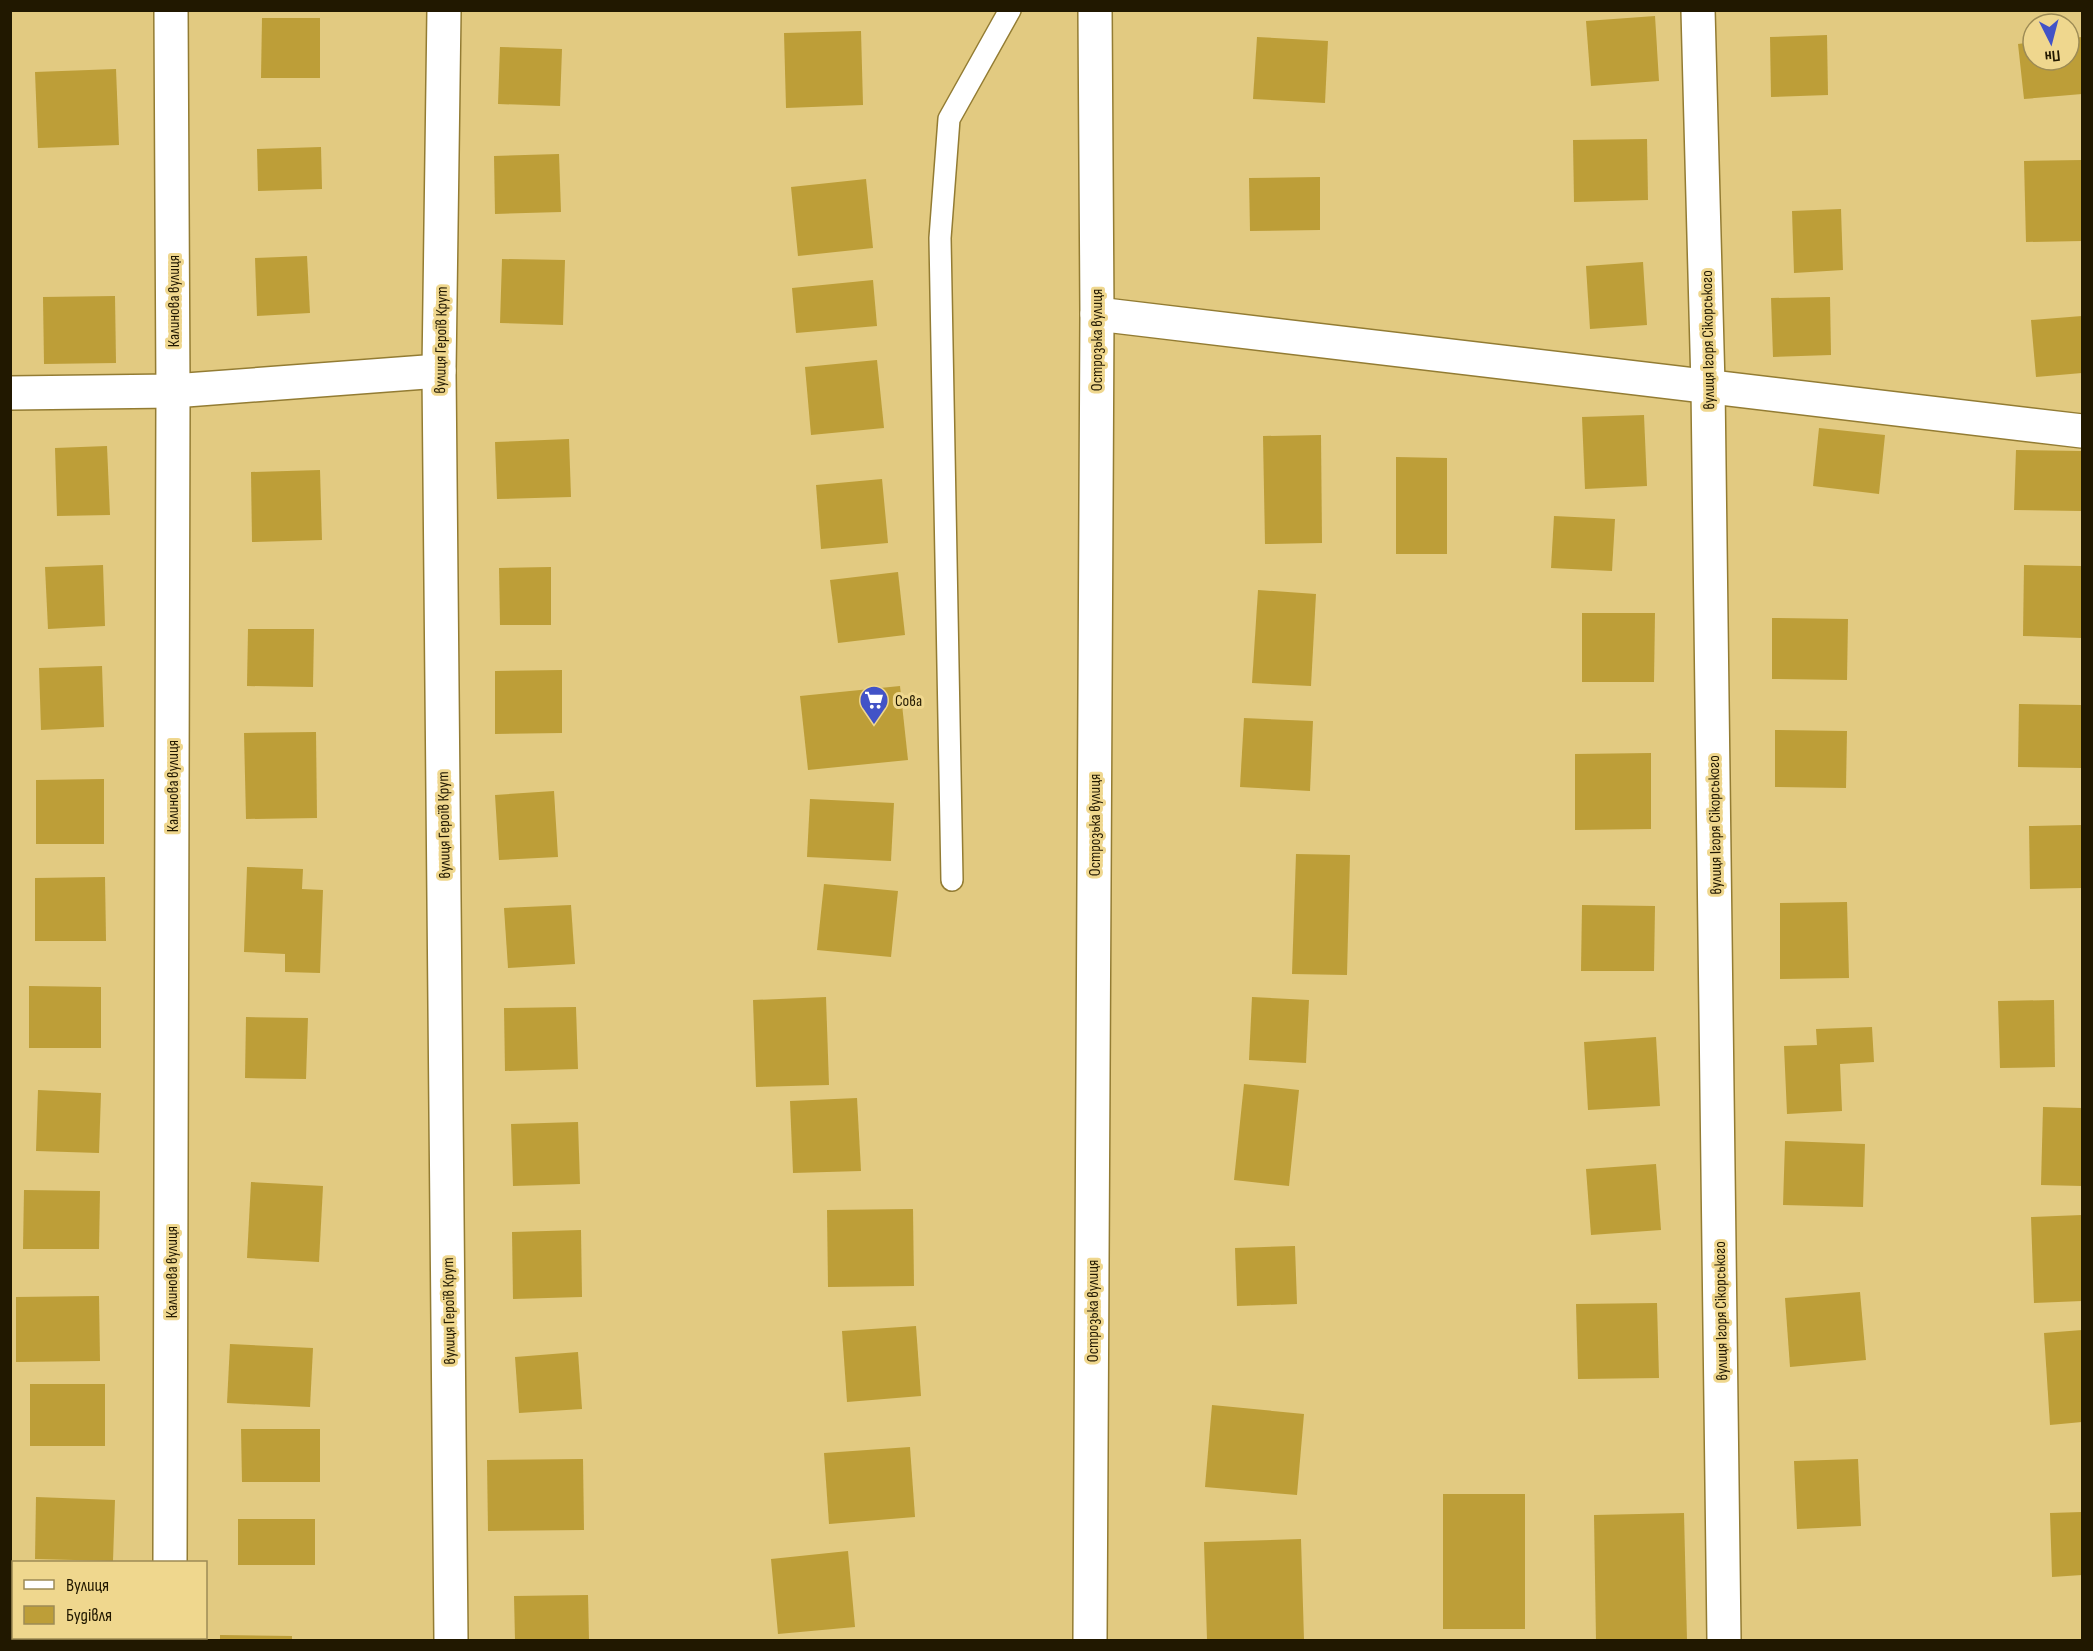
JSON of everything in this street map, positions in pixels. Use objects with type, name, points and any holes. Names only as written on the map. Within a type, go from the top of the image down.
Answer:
[{"type":"street","name":"Калинова вулиця","points":[[170,1561],[173,391],[171,10]]},
{"type":"street","name":"вулиця Героїв Крут","points":[[444,10],[439,371],[451,1641]]},
{"type":"street","name":"Острозька вулиця","points":[[1090,1641],[1097,314],[1095,10]]},
{"type":"street","name":"вулиця Ігоря Сікорського","points":[[1698,10],[1708,386],[1724,1641]]},
{"type":"street","points":[[1097,314],[2082,431]]},
{"type":"street","points":[[10,393],[173,391],[439,371]]},
{"type":"lane","points":[[952,880],[940,238],[949,119],[1010,10]]},
{"type":"building","points":[[1655,16],[1659,81],[1591,86],[1586,21]]},
{"type":"building","points":[[262,18],[320,18],[320,78],[261,78]]},
{"type":"building","points":[[861,31],[863,105],[786,108],[784,33]]},
{"type":"building","points":[[1827,35],[1828,95],[1771,97],[1770,37]]},
{"type":"building","points":[[1257,37],[1328,41],[1325,103],[1253,99]]},
{"type":"building","points":[[2081,37],[2082,94],[2024,99],[2021,72],[2081,72]]},
{"type":"building","points":[[2018,44],[2021,44],[2021,72]]},
{"type":"building","points":[[500,47],[562,49],[560,106],[498,104]]},
{"type":"building","points":[[116,69],[119,145],[38,148],[35,72]]},
{"type":"building","points":[[1647,139],[1648,200],[1574,202],[1573,140]]},
{"type":"building","points":[[321,147],[322,189],[258,191],[257,149]]},
{"type":"building","points":[[559,154],[561,212],[495,214],[494,156]]},
{"type":"building","points":[[2082,160],[2082,241],[2026,242],[2024,161]]},
{"type":"building","points":[[1320,177],[1320,230],[1250,231],[1249,178]]},
{"type":"building","points":[[866,179],[873,248],[798,256],[791,187]]},
{"type":"building","points":[[1841,209],[1843,270],[1794,273],[1792,211]]},
{"type":"building","points":[[307,256],[310,313],[257,316],[255,258]]},
{"type":"building","points":[[502,259],[565,260],[563,325],[500,323]]},
{"type":"building","points":[[1643,262],[1647,325],[1590,329],[1586,266]]},
{"type":"building","points":[[873,280],[877,326],[796,333],[792,288]]},
{"type":"building","points":[[115,296],[116,363],[44,364],[43,297]]},
{"type":"building","points":[[1830,297],[1831,355],[1773,357],[1771,298]]},
{"type":"building","points":[[2082,316],[2082,373],[2036,377],[2031,320]]},
{"type":"building","points":[[877,360],[884,428],[811,435],[805,367]]},
{"type":"building","points":[[1644,415],[1647,486],[1585,489],[1582,417]]},
{"type":"building","points":[[1819,428],[1885,435],[1879,494],[1813,486]]},
{"type":"building","points":[[1321,435],[1322,543],[1265,544],[1263,436]]},
{"type":"building","points":[[569,439],[571,497],[497,499],[495,442]]},
{"type":"building","points":[[107,446],[110,515],[57,516],[55,448]]},
{"type":"building","points":[[2016,450],[2082,451],[2082,511],[2014,510]]},
{"type":"building","points":[[1396,457],[1447,458],[1447,554],[1396,554]]},
{"type":"building","points":[[320,470],[322,540],[252,542],[251,472]]},
{"type":"building","points":[[882,479],[888,543],[821,549],[816,485]]},
{"type":"building","points":[[1554,516],[1615,519],[1612,571],[1551,568]]},
{"type":"building","points":[[103,565],[105,626],[48,629],[45,567]]},
{"type":"building","points":[[2024,565],[2082,566],[2082,638],[2023,636]]},
{"type":"building","points":[[551,567],[551,625],[500,625],[499,568]]},
{"type":"building","points":[[898,572],[905,635],[838,643],[830,580]]},
{"type":"building","points":[[1258,590],[1316,594],[1311,686],[1252,683]]},
{"type":"building","points":[[1582,613],[1655,613],[1654,682],[1582,682]]},
{"type":"building","points":[[1772,618],[1848,619],[1847,680],[1772,679]]},
{"type":"building","points":[[248,629],[314,629],[313,687],[247,686]]},
{"type":"building","points":[[102,666],[104,727],[41,730],[39,668]]},
{"type":"building","points":[[562,670],[562,733],[495,734],[495,671]]},
{"type":"building","points":[[900,686],[908,760],[808,770],[800,696]]},
{"type":"building","points":[[2019,704],[2082,705],[2082,768],[2018,767]]},
{"type":"building","points":[[1244,718],[1313,721],[1310,791],[1240,787]]},
{"type":"building","points":[[1775,730],[1847,731],[1846,788],[1775,787]]},
{"type":"building","points":[[316,732],[317,818],[246,819],[244,733]]},
{"type":"building","points":[[1651,753],[1651,829],[1575,830],[1575,754]]},
{"type":"building","points":[[104,779],[104,844],[36,844],[36,780]]},
{"type":"building","points":[[554,791],[558,857],[499,860],[495,795]]},
{"type":"building","points":[[810,799],[894,803],[891,861],[807,857]]},
{"type":"building","points":[[2082,825],[2082,888],[2030,889],[2029,826]]},
{"type":"building","points":[[1296,854],[1350,855],[1347,975],[1292,974]]},
{"type":"building","points":[[247,867],[303,869],[302,889],[323,890],[320,973],[285,972],[285,954],[244,952]]},
{"type":"building","points":[[105,877],[106,941],[35,941],[35,878]]},
{"type":"building","points":[[824,884],[898,891],[891,957],[817,950]]},
{"type":"building","points":[[1847,902],[1849,978],[1780,979],[1780,903]]},
{"type":"building","points":[[571,905],[575,964],[508,968],[504,908]]},
{"type":"building","points":[[1582,905],[1655,906],[1654,971],[1581,971]]},
{"type":"building","points":[[29,986],[101,987],[101,1048],[29,1048]]},
{"type":"building","points":[[826,997],[829,1085],[756,1087],[753,1000]]},
{"type":"building","points":[[1252,997],[1309,1000],[1306,1063],[1249,1060]]},
{"type":"building","points":[[2054,1000],[2055,1067],[2000,1068],[1998,1001]]},
{"type":"building","points":[[576,1007],[578,1069],[505,1071],[504,1008]]},
{"type":"building","points":[[246,1017],[308,1018],[306,1079],[245,1078]]},
{"type":"building","points":[[1872,1027],[1874,1062],[1840,1064],[1842,1111],[1787,1114],[1784,1046],[1817,1045],[1816,1029]]},
{"type":"building","points":[[1656,1037],[1660,1106],[1588,1110],[1584,1042]]},
{"type":"building","points":[[1244,1084],[1299,1090],[1289,1186],[1234,1180]]},
{"type":"building","points":[[38,1090],[101,1093],[99,1153],[36,1151]]},
{"type":"building","points":[[857,1098],[861,1171],[793,1173],[790,1101]]},
{"type":"building","points":[[2043,1107],[2082,1108],[2082,1186],[2041,1185]]},
{"type":"building","points":[[578,1122],[580,1184],[513,1186],[511,1124]]},
{"type":"building","points":[[1785,1141],[1865,1144],[1863,1207],[1783,1205]]},
{"type":"building","points":[[1656,1164],[1661,1230],[1591,1235],[1586,1169]]},
{"type":"building","points":[[251,1182],[323,1186],[319,1262],[247,1258]]},
{"type":"building","points":[[24,1190],[100,1191],[99,1249],[23,1249]]},
{"type":"building","points":[[913,1209],[914,1286],[828,1287],[827,1210]]},
{"type":"building","points":[[2082,1215],[2082,1301],[2034,1303],[2031,1217]]},
{"type":"building","points":[[581,1230],[582,1297],[513,1299],[512,1232]]},
{"type":"building","points":[[1295,1246],[1297,1304],[1237,1306],[1235,1248]]},
{"type":"building","points":[[1860,1292],[1866,1360],[1790,1367],[1785,1298]]},
{"type":"building","points":[[99,1296],[100,1361],[16,1362],[16,1297]]},
{"type":"building","points":[[1657,1303],[1659,1378],[1578,1379],[1576,1304]]},
{"type":"building","points":[[916,1326],[921,1396],[847,1402],[842,1331]]},
{"type":"building","points":[[2082,1330],[2082,1422],[2050,1425],[2044,1333]]},
{"type":"building","points":[[230,1344],[313,1348],[310,1407],[227,1403]]},
{"type":"building","points":[[578,1352],[582,1409],[519,1413],[515,1357]]},
{"type":"building","points":[[30,1384],[105,1384],[105,1446],[30,1446]]},
{"type":"building","points":[[1212,1405],[1304,1414],[1297,1495],[1205,1487]]},
{"type":"building","points":[[241,1429],[320,1429],[320,1482],[242,1482]]},
{"type":"building","points":[[910,1447],[915,1517],[829,1524],[824,1453]]},
{"type":"building","points":[[583,1459],[584,1530],[488,1531],[487,1460]]},
{"type":"building","points":[[1858,1459],[1861,1526],[1797,1529],[1794,1461]]},
{"type":"building","points":[[1443,1494],[1525,1494],[1525,1629],[1443,1629]]},
{"type":"building","points":[[36,1497],[115,1500],[113,1561],[35,1559]]},
{"type":"building","points":[[2082,1512],[2082,1575],[2052,1577],[2050,1513]]},
{"type":"building","points":[[1684,1513],[1687,1640],[1596,1640],[1594,1515]]},
{"type":"building","points":[[238,1519],[315,1519],[315,1565],[238,1565]]},
{"type":"building","points":[[1301,1539],[1304,1640],[1207,1640],[1204,1542]]},
{"type":"building","points":[[848,1551],[855,1627],[778,1634],[771,1559]]},
{"type":"building","points":[[588,1595],[589,1640],[515,1640],[514,1596]]},
{"type":"building","points":[[220,1635],[292,1636],[292,1640],[220,1640]]},
{"type":"building","points":[[30,1639],[106,1639],[106,1640]]},
{"type":"place","name":"Сова","points":[[874,726]]}]
